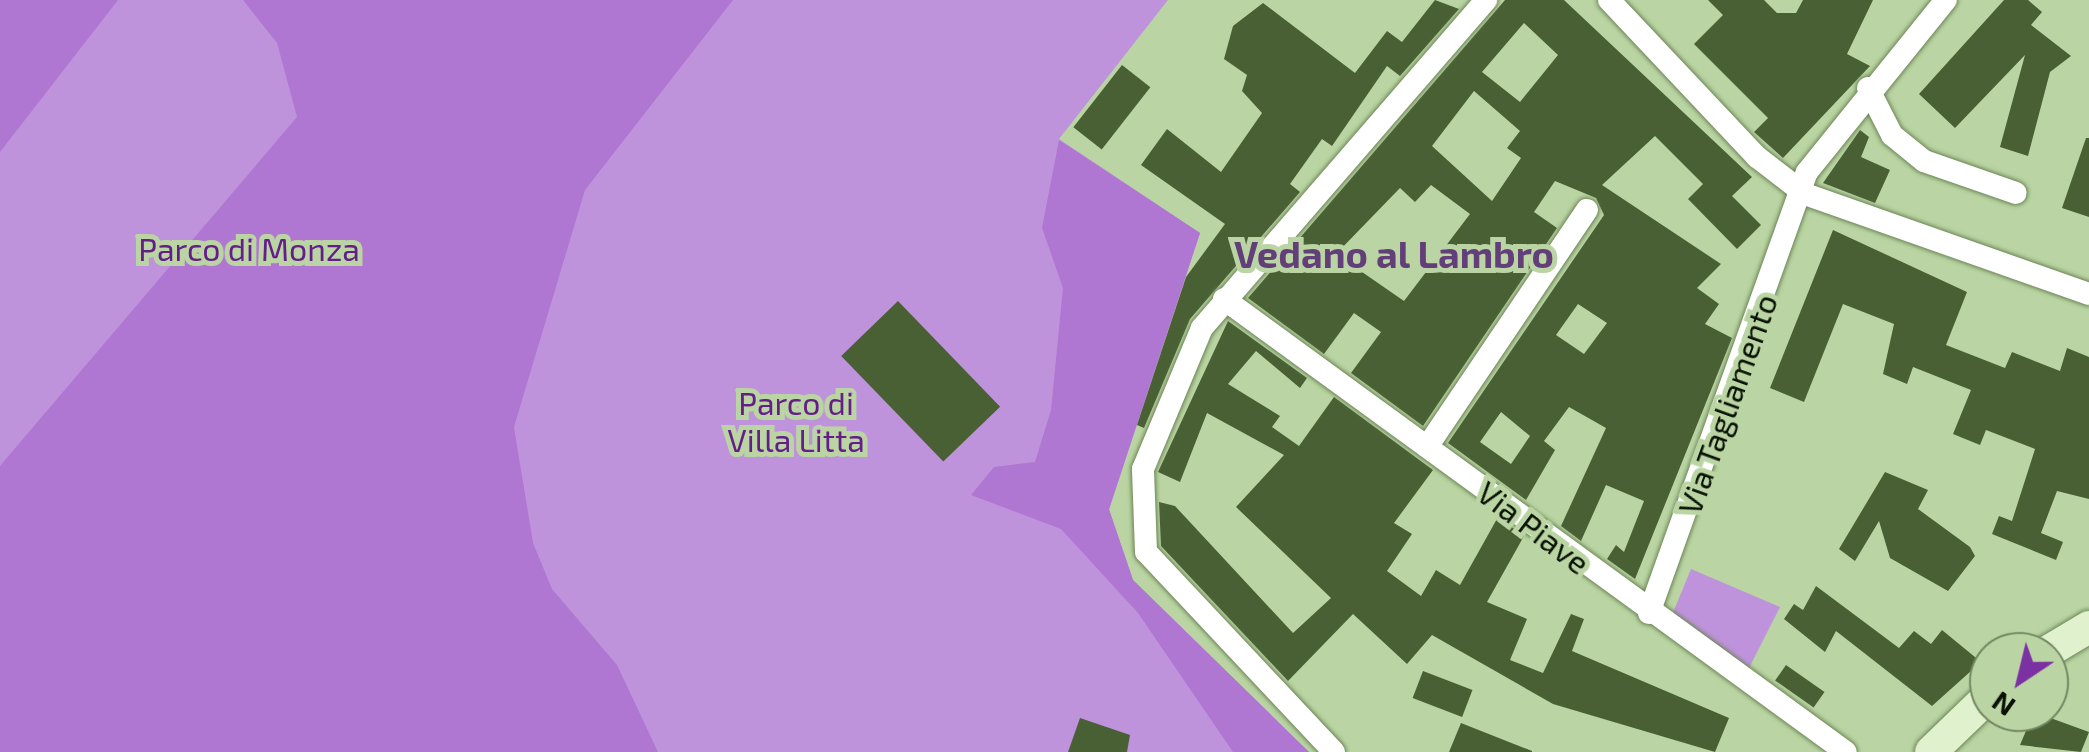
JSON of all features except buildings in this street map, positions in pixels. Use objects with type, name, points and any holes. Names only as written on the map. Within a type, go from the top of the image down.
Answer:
[{"type":"main road","points":[[1931,752],[1969,715]]},
{"type":"street","points":[[1334,752],[1146,552],[1142,469],[1202,328],[1486,0]]},
{"type":"street","points":[[1610,0],[1757,157],[1806,194],[2089,294]]},
{"type":"street","name":"Via Tagliamento","points":[[1649,614],[1806,194],[1808,172],[1868,88],[1946,0]]},
{"type":"street","points":[[1868,88],[1892,135],[1924,161],[2016,194]]},
{"type":"street","points":[[1427,447],[1587,210]]},
{"type":"street","name":"Via Piave","points":[[1224,299],[1649,614],[1846,752]]},
{"type":"green space","name":"Parco di Villa Litta","points":[[0,0],[1168,0],[1059,139],[1200,233],[1109,510],[1133,580],[1309,752],[0,752]]},
{"type":"green space","points":[[0,0],[118,0],[0,152]]},
{"type":"green space","name":"Parco di Monza","points":[[243,0],[733,0],[585,190],[514,427],[533,543],[552,589],[617,665],[658,752],[0,752],[0,466],[297,117],[277,43]]},
{"type":"green space","points":[[1059,140],[1200,233],[1109,509],[1133,580],[1309,752],[1233,752],[1138,613],[1061,529],[971,495],[994,467],[1035,462],[1051,410],[1063,288],[1042,228]]},
{"type":"green space","points":[[1691,569],[1780,607],[1748,670],[1672,615]]},
{"type":"district","name":"Vedano al Lambro","points":[[1394,254]]}]
